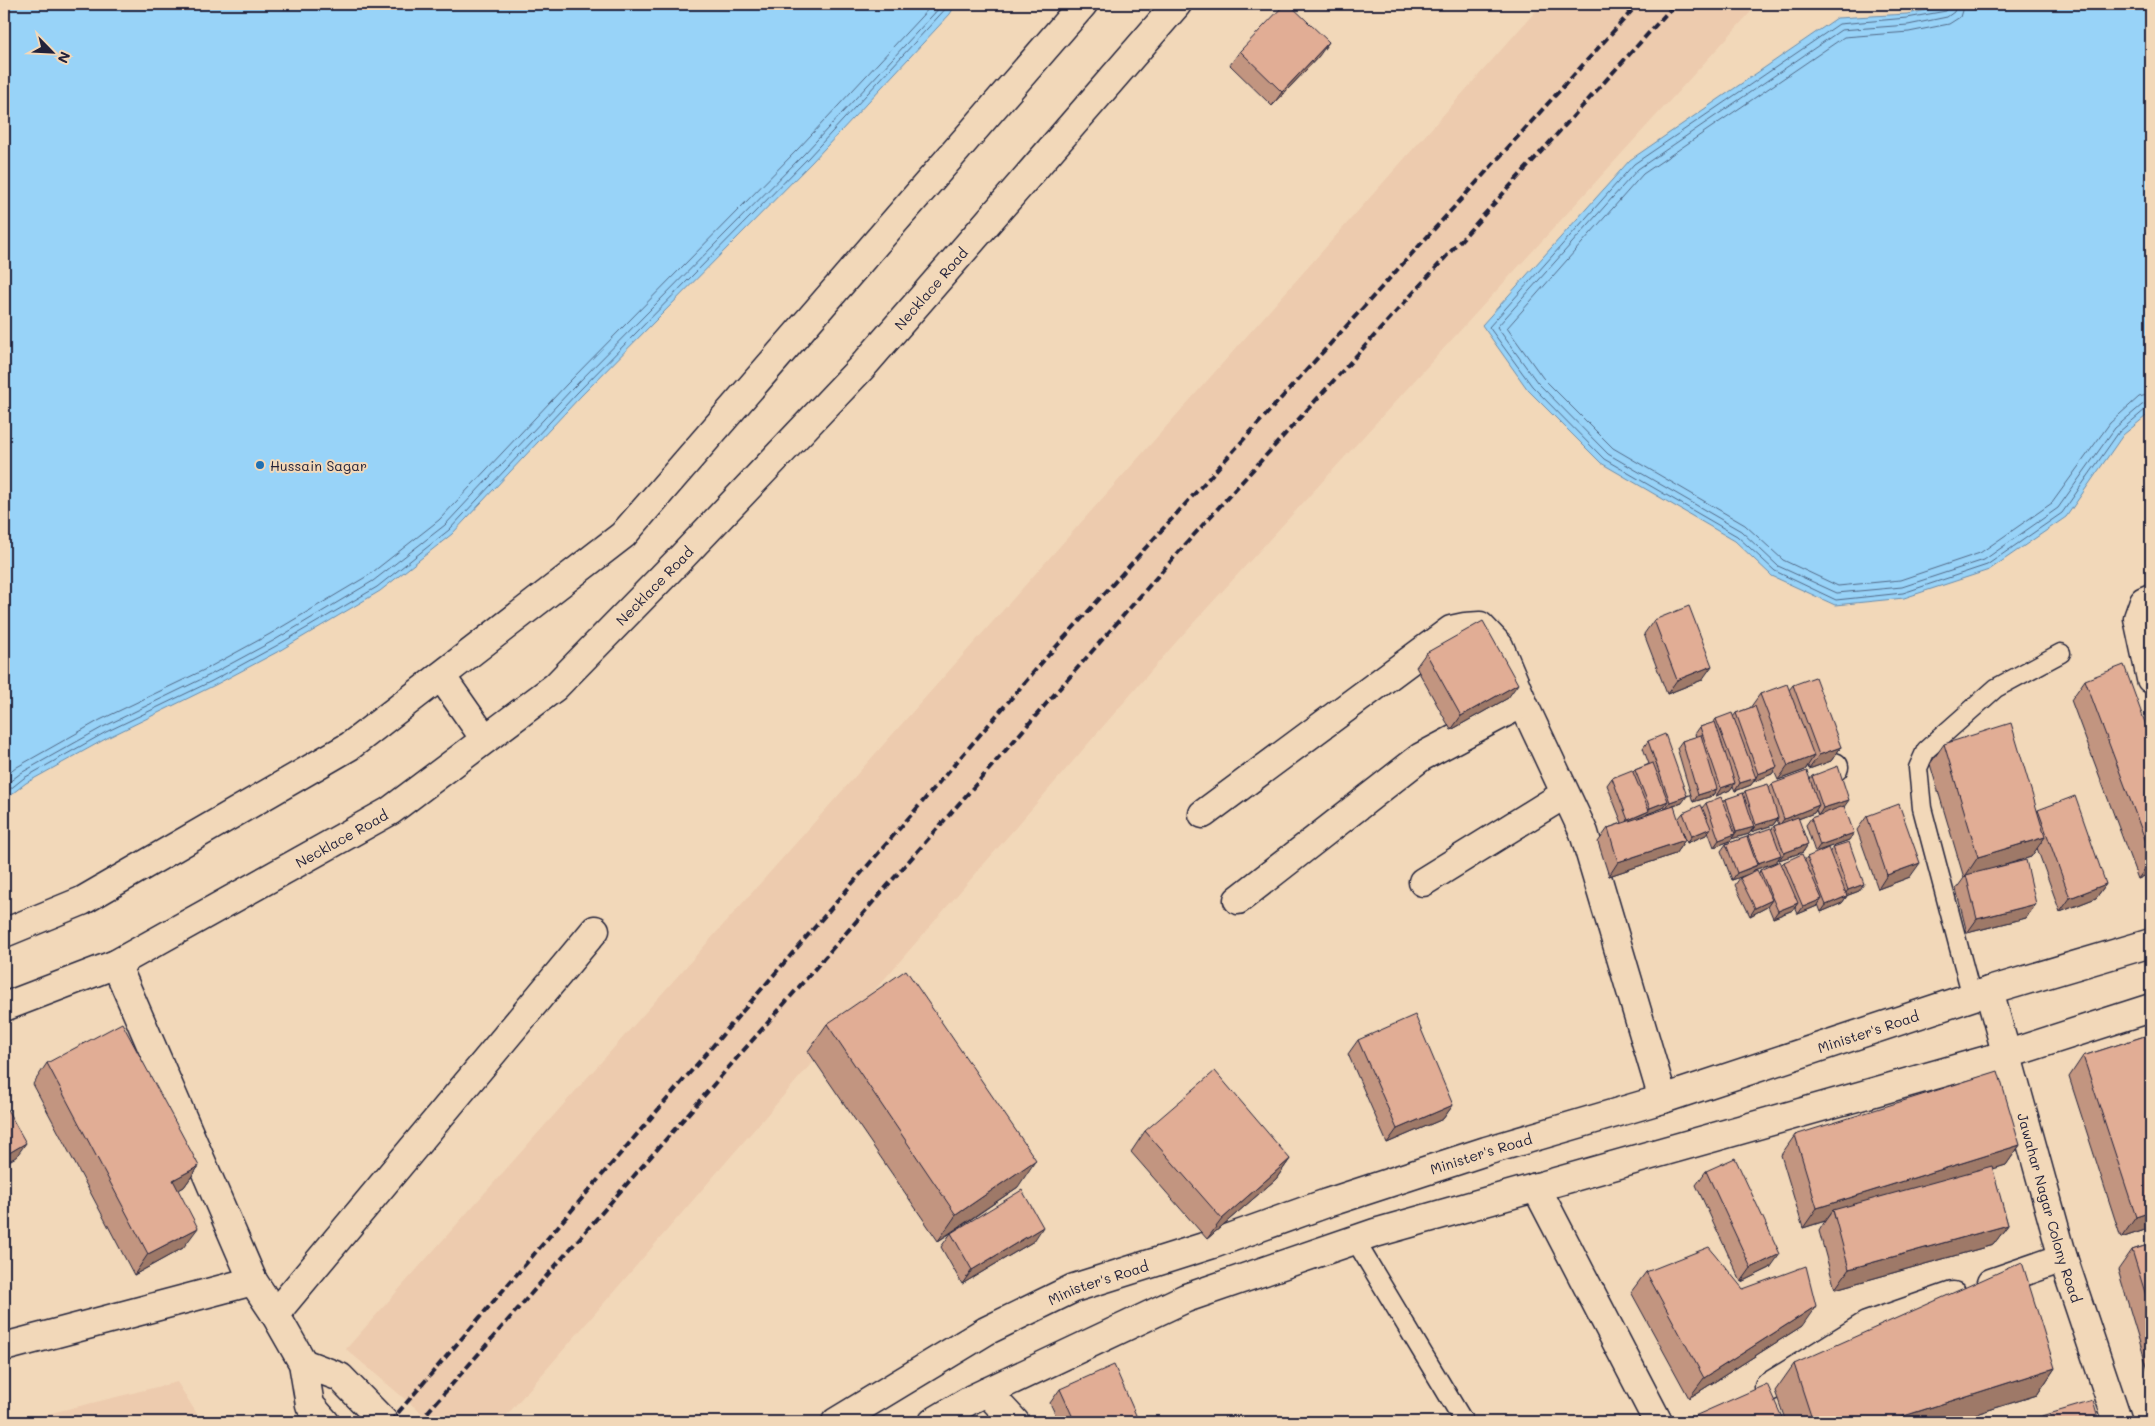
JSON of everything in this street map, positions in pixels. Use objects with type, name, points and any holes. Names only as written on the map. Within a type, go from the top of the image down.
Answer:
[{"type":"main road","points":[[4,933],[82,900],[350,746],[623,535],[1083,4]]},
{"type":"main road","name":"Necklace Road","points":[[4,1007],[116,964],[390,811],[555,686],[687,552],[863,366],[1177,4]]},
{"type":"main road","points":[[2151,598],[2144,601],[2138,618],[2151,679]]},
{"type":"main road","points":[[1203,814],[1451,630],[1465,626],[1480,626],[1499,646],[1565,794],[1602,836],[1663,1099]]},
{"type":"main road","points":[[441,676],[486,739]]},
{"type":"main road","points":[[1238,900],[1421,757],[1523,703]]},
{"type":"main road","points":[[1602,836],[1834,768]]},
{"type":"main road","points":[[1423,882],[1565,794]]},
{"type":"main road","points":[[275,1314],[595,930]]},
{"type":"main road","name":"Minister's Road","points":[[836,1422],[986,1331],[1074,1288],[1213,1244],[1327,1203],[1467,1157],[1663,1099],[1980,994],[2151,943]]},
{"type":"main road","points":[[116,964],[253,1280],[303,1363],[310,1405],[325,1422]]},
{"type":"main road","name":"Jawahar Nagar Colony Road","points":[[1980,994],[2005,1055],[2063,1258],[2114,1411]]},
{"type":"main road","points":[[933,1422],[987,1392],[1186,1298],[1355,1240],[2005,1055],[2151,1008]]},
{"type":"main road","points":[[1536,1187],[1658,1422]]},
{"type":"main road","points":[[1769,1387],[1867,1326],[2063,1258]]},
{"type":"main road","points":[[4,1347],[253,1280]]},
{"type":"main road","points":[[303,1363],[340,1377],[384,1422]]},
{"type":"main road","points":[[987,1392],[1015,1422]]},
{"type":"main road","points":[[2083,1407],[2114,1411]]},
{"type":"lane","points":[[1980,994],[1922,808],[1918,768],[1926,750],[1996,688],[2061,653]]},
{"type":"lane","points":[[1355,1240],[1464,1422]]},
{"type":"shaded area","points":[[1542,4],[1758,4],[1177,641],[501,1422],[432,1422],[346,1349]]},
{"type":"shaded area","points":[[177,1382],[202,1422],[15,1422]]},
{"type":"water","name":"Hussain Sagar","points":[[4,4],[956,4],[950,14],[812,162],[580,397],[452,534],[380,591],[279,651],[109,737],[26,783],[4,800]]},
{"type":"water","points":[[1957,4],[2151,4],[2151,412],[2123,435],[2066,517],[1989,570],[1904,598],[1835,605],[1772,576],[1735,541],[1601,463],[1528,390],[1482,325],[1630,160],[1837,18],[1907,14]]},
{"type":"building","points":[[1285,4],[1289,4],[1329,42],[1282,92],[1240,51]]},
{"type":"building","points":[[1689,606],[1712,666],[1677,680],[1654,620]]},
{"type":"building","points":[[1483,621],[1518,684],[1461,716],[1426,653]]},
{"type":"building","points":[[2124,665],[2151,739],[2151,855],[2085,680]]},
{"type":"building","points":[[1815,677],[1841,747],[1819,755],[1793,685]]},
{"type":"building","points":[[1787,684],[1814,756],[1788,766],[1760,694]]},
{"type":"building","points":[[1755,706],[1777,767],[1758,774],[1736,713]]},
{"type":"building","points":[[1732,713],[1756,778],[1740,783],[1716,719]]},
{"type":"building","points":[[1715,722],[1735,783],[1721,788],[1700,727]]},
{"type":"building","points":[[2011,723],[2045,837],[1978,857],[1944,744]]},
{"type":"building","points":[[1665,734],[1687,796],[1670,802],[1648,741]]},
{"type":"building","points":[[1701,735],[1717,789],[1698,795],[1682,741]]},
{"type":"building","points":[[1653,763],[1668,801],[1650,808],[1635,770]]},
{"type":"building","points":[[1838,766],[1849,800],[1823,808],[1812,776]]},
{"type":"building","points":[[1632,770],[1649,811],[1628,820],[1612,778]]},
{"type":"building","points":[[1807,771],[1819,805],[1784,819],[1772,784]]},
{"type":"building","points":[[1768,784],[1778,818],[1756,825],[1745,791]]},
{"type":"building","points":[[1743,793],[1754,827],[1736,832],[1726,799]]},
{"type":"building","points":[[2075,796],[2106,884],[2070,898],[2038,810]]},
{"type":"building","points":[[1721,797],[1735,834],[1719,840],[1706,803]]},
{"type":"building","points":[[1899,804],[1920,863],[1887,875],[1867,816]]},
{"type":"building","points":[[1701,805],[1711,828],[1692,836],[1683,813]]},
{"type":"building","points":[[1674,806],[1685,840],[1618,862],[1608,828]]},
{"type":"building","points":[[1844,806],[1854,833],[1820,845],[1811,818]]},
{"type":"building","points":[[1798,817],[1808,844],[1784,853],[1774,826]]},
{"type":"building","points":[[1771,828],[1781,855],[1758,863],[1748,836]]},
{"type":"building","points":[[1747,837],[1757,865],[1737,873],[1726,844]]},
{"type":"building","points":[[1849,842],[1864,884],[1848,890],[1833,847]]},
{"type":"building","points":[[1828,848],[1847,896],[1826,905],[1807,857]]},
{"type":"building","points":[[1802,854],[1822,899],[1803,907],[1784,862]]},
{"type":"building","points":[[2026,860],[2036,904],[1977,919],[1966,875]]},
{"type":"building","points":[[1780,861],[1798,903],[1778,911],[1760,870]]},
{"type":"building","points":[[1757,870],[1772,900],[1755,908],[1740,878]]},
{"type":"building","points":[[906,970],[1036,1160],[956,1215],[827,1024]]},
{"type":"building","points":[[1415,1015],[1453,1105],[1397,1129],[1358,1040]]},
{"type":"building","points":[[122,1023],[199,1166],[173,1180],[198,1228],[148,1254],[47,1063]]},
{"type":"building","points":[[2151,1034],[2151,1212],[2136,1217],[2083,1056]]},
{"type":"building","points":[[1215,1071],[1290,1159],[1222,1219],[1145,1131]]},
{"type":"building","points":[[1998,1071],[2020,1145],[1817,1208],[1795,1135]]},
{"type":"building","points":[[4,1104],[26,1143],[4,1156]]},
{"type":"building","points":[[1735,1158],[1780,1254],[1751,1268],[1706,1171]]},
{"type":"building","points":[[1992,1166],[2008,1225],[1849,1269],[1833,1210]]},
{"type":"building","points":[[1022,1190],[1043,1227],[972,1270],[951,1233]]},
{"type":"building","points":[[2151,1244],[2151,1312],[2132,1250]]},
{"type":"building","points":[[1709,1247],[1743,1289],[1806,1266],[1816,1306],[1704,1378],[1646,1272]]},
{"type":"building","points":[[2022,1262],[2055,1368],[1885,1422],[1813,1422],[1794,1364]]},
{"type":"building","points":[[1114,1365],[1139,1422],[1075,1422],[1060,1389]]},
{"type":"building","points":[[1767,1384],[1784,1422],[1689,1422],[1688,1419]]},
{"type":"building","points":[[2093,1401],[2099,1422],[2022,1422]]},
{"type":"railway","points":[[390,1422],[1045,659],[1638,4]]},
{"type":"railway","points":[[419,1422],[1191,538],[1675,4]]},
{"type":"place","name":"Hussain Sagar","points":[[260,465]]}]
